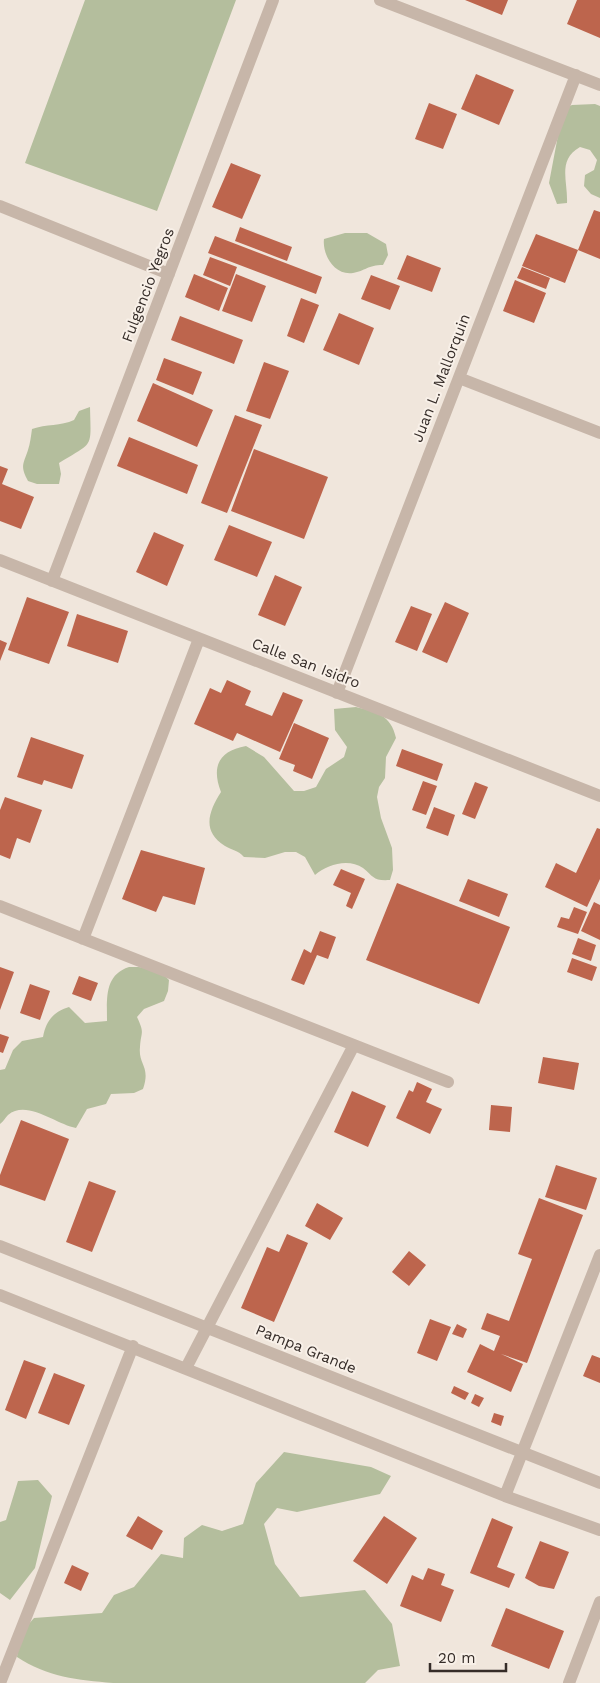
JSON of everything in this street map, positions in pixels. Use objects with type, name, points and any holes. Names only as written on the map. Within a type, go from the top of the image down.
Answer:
[{"type":"street","name":"Fulgencio Yegros","points":[[52,580],[273,0]]},
{"type":"street","points":[[380,0],[600,85]]},
{"type":"street","name":"Juan L. Mallorquin","points":[[338,693],[576,75]]},
{"type":"street","points":[[0,206],[169,274]]},
{"type":"street","points":[[459,378],[600,433]]},
{"type":"street","name":"Calle San Isidro","points":[[0,560],[600,796]]},
{"type":"street","points":[[83,939],[199,639]]},
{"type":"street","points":[[0,906],[448,1082]]},
{"type":"street","points":[[186,1368],[354,1045]]},
{"type":"street","name":"Pampa Grande","points":[[0,1246],[600,1483]]},
{"type":"street","points":[[505,1496],[600,1255]]},
{"type":"street","points":[[0,1295],[133,1346],[505,1496],[600,1530]]},
{"type":"street","points":[[0,1683],[133,1346]]},
{"type":"street","points":[[569,1683],[600,1602]]},
{"type":"green space","points":[[85,0],[236,0],[157,211],[25,163]]},
{"type":"green space","points":[[595,104],[600,106],[600,198],[591,194],[584,186],[585,175],[594,170],[597,160],[590,150],[580,147],[568,158],[566,165],[567,203],[557,204],[549,183],[563,109],[572,105]]},
{"type":"green space","points":[[345,233],[367,233],[386,244],[388,255],[383,265],[353,273],[346,273],[335,268],[327,257],[324,239]]},
{"type":"green space","points":[[90,407],[90,438],[88,443],[59,463],[61,474],[59,484],[37,484],[28,481],[23,466],[32,429],[69,422],[74,420],[79,411]]},
{"type":"green space","points":[[356,707],[377,713],[387,719],[394,730],[396,738],[386,757],[385,778],[379,787],[377,797],[381,818],[392,848],[393,870],[390,880],[377,879],[363,868],[351,863],[332,865],[315,875],[305,857],[296,852],[285,852],[265,858],[244,857],[217,840],[210,827],[210,820],[213,806],[221,792],[218,783],[217,767],[224,756],[237,748],[246,746],[264,757],[294,791],[304,791],[316,787],[326,769],[344,757],[347,747],[335,730],[334,709]]},
{"type":"green space","points":[[129,967],[156,970],[169,980],[168,991],[164,1001],[144,1009],[137,1017],[142,1030],[140,1053],[146,1075],[143,1089],[134,1093],[111,1094],[106,1104],[87,1109],[76,1128],[42,1114],[24,1110],[8,1115],[0,1124],[0,1070],[5,1069],[13,1050],[22,1041],[43,1037],[46,1026],[51,1018],[69,1007],[85,1023],[107,1021],[107,996],[111,982],[121,971]]},
{"type":"green space","points":[[284,1452],[371,1467],[391,1476],[380,1494],[297,1512],[277,1508],[264,1524],[275,1564],[300,1597],[365,1590],[392,1624],[400,1666],[378,1670],[365,1683],[113,1683],[75,1679],[51,1673],[28,1664],[17,1657],[19,1635],[34,1618],[102,1613],[114,1595],[134,1587],[161,1554],[183,1558],[184,1538],[202,1525],[222,1531],[243,1524],[256,1483]]},
{"type":"green space","points":[[38,1480],[52,1496],[35,1568],[10,1600],[0,1593],[0,1522],[6,1520],[18,1481]]},
{"type":"building","points":[[465,0],[508,0],[502,15]]},
{"type":"building","points":[[577,0],[600,0],[600,38],[567,24]]},
{"type":"building","points":[[476,74],[514,90],[499,125],[461,109]]},
{"type":"building","points":[[429,103],[457,114],[443,149],[415,139]]},
{"type":"building","points":[[231,163],[261,175],[242,219],[212,207]]},
{"type":"building","points":[[594,210],[600,212],[600,259],[578,250]]},
{"type":"building","points":[[240,227],[292,247],[287,261],[235,241]]},
{"type":"building","points":[[536,234],[578,250],[565,283],[522,266]]},
{"type":"building","points":[[215,236],[322,277],[316,294],[208,253]]},
{"type":"building","points":[[407,255],[441,268],[432,292],[397,279]]},
{"type":"building","points":[[210,257],[237,267],[230,286],[203,275]]},
{"type":"building","points":[[522,267],[550,278],[546,289],[517,278]]},
{"type":"building","points":[[194,274],[228,288],[219,311],[185,297]]},
{"type":"building","points":[[236,274],[266,286],[252,322],[222,311]]},
{"type":"building","points":[[371,275],[400,286],[390,310],[361,299]]},
{"type":"building","points":[[515,280],[546,293],[534,323],[503,311]]},
{"type":"building","points":[[301,298],[319,305],[304,343],[287,336]]},
{"type":"building","points":[[339,313],[374,328],[359,365],[323,350]]},
{"type":"building","points":[[180,316],[243,340],[234,364],[171,340]]},
{"type":"building","points":[[164,358],[202,372],[193,395],[156,380]]},
{"type":"building","points":[[264,362],[289,371],[270,419],[246,411]]},
{"type":"building","points":[[153,383],[213,410],[197,447],[137,421]]},
{"type":"building","points":[[235,415],[262,425],[227,513],[201,503]]},
{"type":"building","points":[[129,437],[198,465],[187,494],[117,466]]},
{"type":"building","points":[[254,449],[328,477],[304,539],[231,511]]},
{"type":"building","points":[[0,466],[8,469],[2,484],[34,497],[21,529],[0,521]]},
{"type":"building","points":[[229,525],[272,542],[257,577],[214,560]]},
{"type":"building","points":[[154,532],[184,545],[167,586],[136,572]]},
{"type":"building","points":[[275,575],[302,587],[285,626],[258,615]]},
{"type":"building","points":[[27,597],[69,612],[49,664],[8,650]]},
{"type":"building","points":[[445,602],[469,613],[447,663],[422,652]]},
{"type":"building","points":[[411,606],[432,614],[417,651],[395,642]]},
{"type":"building","points":[[77,614],[128,631],[118,663],[67,646]]},
{"type":"building","points":[[0,640],[7,643],[0,661]]},
{"type":"building","points":[[227,680],[251,691],[245,705],[272,716],[283,692],[303,700],[280,752],[237,733],[233,741],[194,724],[210,688],[221,693]]},
{"type":"building","points":[[294,723],[329,738],[312,779],[293,771],[295,765],[279,759]]},
{"type":"building","points":[[31,737],[84,755],[72,789],[44,780],[42,785],[17,777]]},
{"type":"building","points":[[402,749],[443,764],[437,781],[396,766]]},
{"type":"building","points":[[423,781],[437,786],[426,815],[412,810]]},
{"type":"building","points":[[475,782],[488,787],[475,819],[462,814]]},
{"type":"building","points":[[5,797],[42,810],[30,843],[17,838],[10,859],[0,855],[0,810]]},
{"type":"building","points":[[434,807],[455,815],[448,836],[426,828]]},
{"type":"building","points":[[597,828],[600,829],[600,879],[587,907],[545,887],[556,863],[576,873]]},
{"type":"building","points":[[141,850],[205,868],[195,905],[163,896],[156,912],[122,899]]},
{"type":"building","points":[[341,869],[365,879],[352,909],[346,906],[351,893],[333,885]]},
{"type":"building","points":[[468,879],[508,894],[499,917],[459,901]]},
{"type":"building","points":[[397,883],[510,927],[479,1004],[366,960]]},
{"type":"building","points":[[594,902],[600,905],[600,940],[581,931]]},
{"type":"building","points":[[574,907],[587,912],[578,934],[557,927],[561,917],[569,919]]},
{"type":"building","points":[[320,931],[336,937],[328,959],[317,955],[304,985],[291,980],[304,949],[311,953]]},
{"type":"building","points":[[578,938],[596,945],[591,961],[572,954]]},
{"type":"building","points":[[572,958],[597,967],[592,981],[567,972]]},
{"type":"building","points":[[0,967],[14,972],[0,1010]]},
{"type":"building","points":[[79,976],[98,983],[91,1001],[72,994]]},
{"type":"building","points":[[30,984],[50,991],[40,1020],[20,1013]]},
{"type":"building","points":[[0,1034],[9,1037],[3,1053],[0,1052]]},
{"type":"building","points":[[543,1057],[579,1063],[574,1090],[538,1083]]},
{"type":"building","points":[[417,1082],[432,1089],[426,1102],[442,1109],[430,1134],[396,1118],[409,1090],[413,1092]]},
{"type":"building","points":[[352,1091],[386,1106],[368,1147],[334,1132]]},
{"type":"building","points":[[491,1105],[512,1107],[510,1132],[489,1130]]},
{"type":"building","points":[[21,1120],[69,1139],[45,1201],[0,1185],[0,1175]]},
{"type":"building","points":[[556,1165],[597,1178],[586,1210],[545,1197]]},
{"type":"building","points":[[89,1181],[116,1191],[92,1252],[66,1242]]},
{"type":"building","points":[[539,1198],[583,1215],[527,1363],[501,1354],[523,1364],[511,1392],[467,1372],[480,1344],[494,1351],[500,1336],[481,1329],[487,1313],[509,1321],[532,1259],[518,1254]]},
{"type":"building","points":[[317,1203],[343,1218],[330,1240],[305,1226]]},
{"type":"building","points":[[287,1234],[308,1243],[274,1322],[241,1308],[267,1247],[279,1252]]},
{"type":"building","points":[[409,1251],[426,1265],[409,1286],[392,1272]]},
{"type":"building","points":[[430,1319],[451,1327],[437,1361],[417,1353]]},
{"type":"building","points":[[457,1324],[467,1329],[463,1338],[452,1334]]},
{"type":"building","points":[[592,1355],[600,1358],[600,1383],[583,1376]]},
{"type":"building","points":[[24,1360],[46,1368],[26,1419],[5,1410]]},
{"type":"building","points":[[54,1373],[85,1385],[69,1425],[38,1413]]},
{"type":"building","points":[[454,1386],[469,1393],[465,1400],[451,1393]]},
{"type":"building","points":[[475,1394],[484,1398],[479,1407],[471,1403]]},
{"type":"building","points":[[494,1413],[504,1416],[501,1426],[491,1422]]},
{"type":"building","points":[[138,1516],[163,1531],[152,1550],[126,1536]]},
{"type":"building","points":[[384,1516],[417,1538],[387,1584],[353,1561]]},
{"type":"building","points":[[492,1518],[513,1527],[497,1567],[515,1574],[509,1588],[470,1573]]},
{"type":"building","points":[[540,1541],[569,1552],[554,1589],[539,1586],[525,1578]]},
{"type":"building","points":[[72,1565],[89,1573],[81,1591],[64,1583]]},
{"type":"building","points":[[428,1568],[445,1574],[441,1585],[454,1590],[441,1622],[400,1606],[412,1575],[423,1580]]},
{"type":"building","points":[[506,1608],[564,1631],[549,1669],[491,1646]]}]
